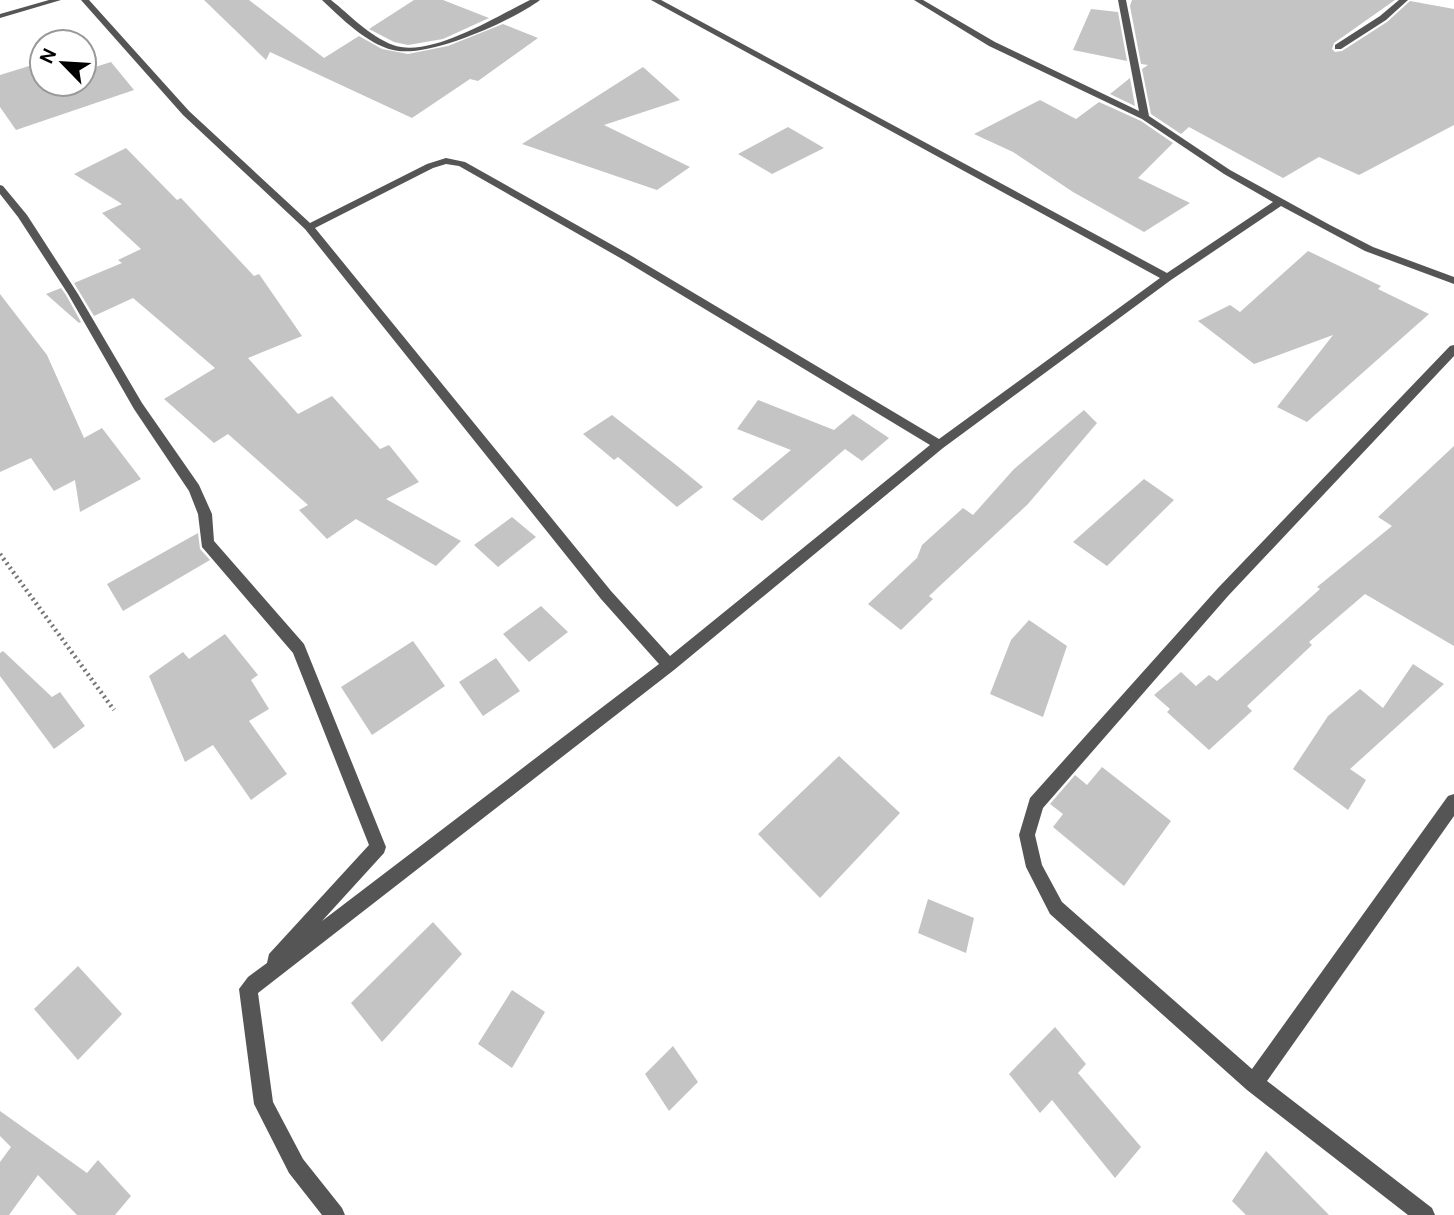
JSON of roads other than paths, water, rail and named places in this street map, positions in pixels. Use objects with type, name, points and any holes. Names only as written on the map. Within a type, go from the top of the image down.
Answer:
[{"type":"street","points":[[0,16],[57,0]]},
{"type":"street","points":[[85,0],[186,113],[309,227],[606,595],[669,665]]},
{"type":"street","points":[[326,0],[393,49],[407,51],[429,47],[536,0]]},
{"type":"street","points":[[655,0],[1167,278]]},
{"type":"street","points":[[918,0],[992,44],[1145,117],[1227,172],[1369,249],[1454,282]]},
{"type":"street","points":[[1122,0],[1145,117]]},
{"type":"street","points":[[1338,47],[1383,18],[1404,0]]},
{"type":"street","points":[[309,227],[430,166],[446,161],[462,164],[626,257],[939,444]]},
{"type":"street","points":[[0,188],[22,215],[73,294],[138,406],[194,489],[205,514],[207,543],[299,649],[378,847],[248,989]]},
{"type":"street","points":[[248,989],[669,665],[939,444],[1167,278],[1281,201]]},
{"type":"street","points":[[1425,1215],[1254,1083],[1056,908],[1034,867],[1027,835],[1036,804],[1223,592],[1453,352]]},
{"type":"street","points":[[1254,1083],[1454,802]]},
{"type":"street","points":[[248,989],[264,1104],[296,1167],[335,1215]]}]
